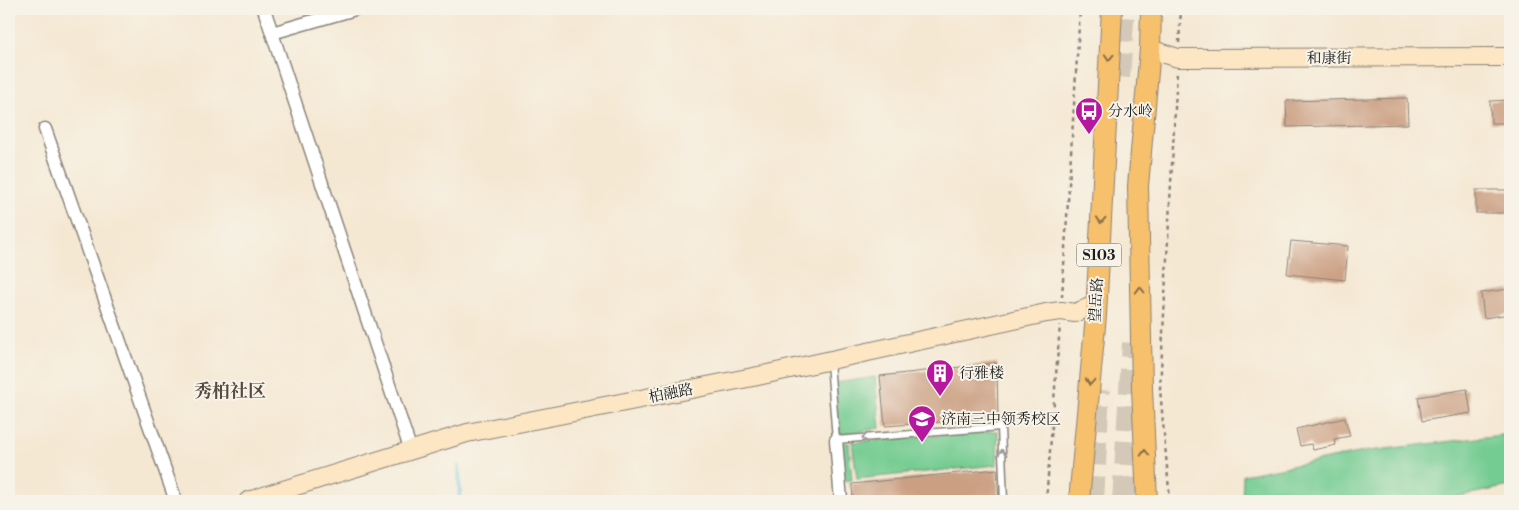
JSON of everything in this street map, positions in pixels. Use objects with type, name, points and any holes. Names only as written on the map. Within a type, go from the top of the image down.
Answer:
[{"type":"main road","name":"望岳路","points":[[1080,500],[1097,304],[1112,9]]},
{"type":"main road","name":"S103","points":[[1147,501],[1142,388],[1138,186],[1150,49],[1151,9]]},
{"type":"street","points":[[264,9],[411,451]]},
{"type":"street","points":[[272,33],[317,14],[355,9]]},
{"type":"street","name":"和康街","points":[[1150,49],[1178,58],[1510,58]]},
{"type":"street","points":[[45,129],[176,501]]},
{"type":"street","name":"柏融路","points":[[248,501],[467,433],[758,376],[1046,313],[1061,311],[1075,313],[1097,304]]},
{"type":"street","points":[[836,440],[841,501]]},
{"type":"lane","points":[[830,360],[836,440],[1001,426],[1004,501]]},
{"type":"path","points":[[1046,501],[1061,311],[1080,9]]},
{"type":"path","points":[[1170,501],[1160,389],[1181,9]]},
{"type":"green space","points":[[875,377],[880,428],[839,435],[835,383]]},
{"type":"green space","points":[[998,431],[997,465],[857,479],[852,442]]},
{"type":"green space","points":[[1510,434],[1510,486],[1435,501],[1242,501],[1243,475],[1369,451]]},
{"type":"green space","points":[[839,443],[849,443],[852,480],[843,481]]},
{"type":"building","points":[[1407,98],[1408,124],[1287,127],[1286,101]]},
{"type":"building","points":[[1510,100],[1510,123],[1491,123],[1490,101]]},
{"type":"building","points":[[1476,190],[1510,190],[1510,213],[1476,213]]},
{"type":"building","points":[[1291,241],[1348,246],[1345,280],[1287,274]]},
{"type":"building","points":[[1510,289],[1510,314],[1484,318],[1481,293]]},
{"type":"building","name":"行雅楼","points":[[997,363],[998,418],[885,426],[880,376]]},
{"type":"building","points":[[1467,389],[1471,413],[1422,421],[1418,397]]},
{"type":"building","points":[[1345,418],[1350,436],[1334,439],[1336,445],[1313,450],[1311,444],[1300,446],[1296,429]]},
{"type":"building","points":[[997,469],[999,501],[853,501],[852,484]]},
{"type":"waterway","points":[[459,466],[460,501]]},
{"type":"tunnel","points":[[1118,77],[1123,9]]},
{"type":"tunnel","points":[[1124,501],[1134,343]]},
{"type":"tunnel","points":[[1092,501],[1098,390]]},
{"type":"place","name":"分水岭","points":[[1089,135]]},
{"type":"place","name":"行雅楼","points":[[940,397]]},
{"type":"place","name":"济南三中领秀校区","points":[[922,443]]},
{"type":"district","name":"秀柏社区","points":[[230,391]]}]
